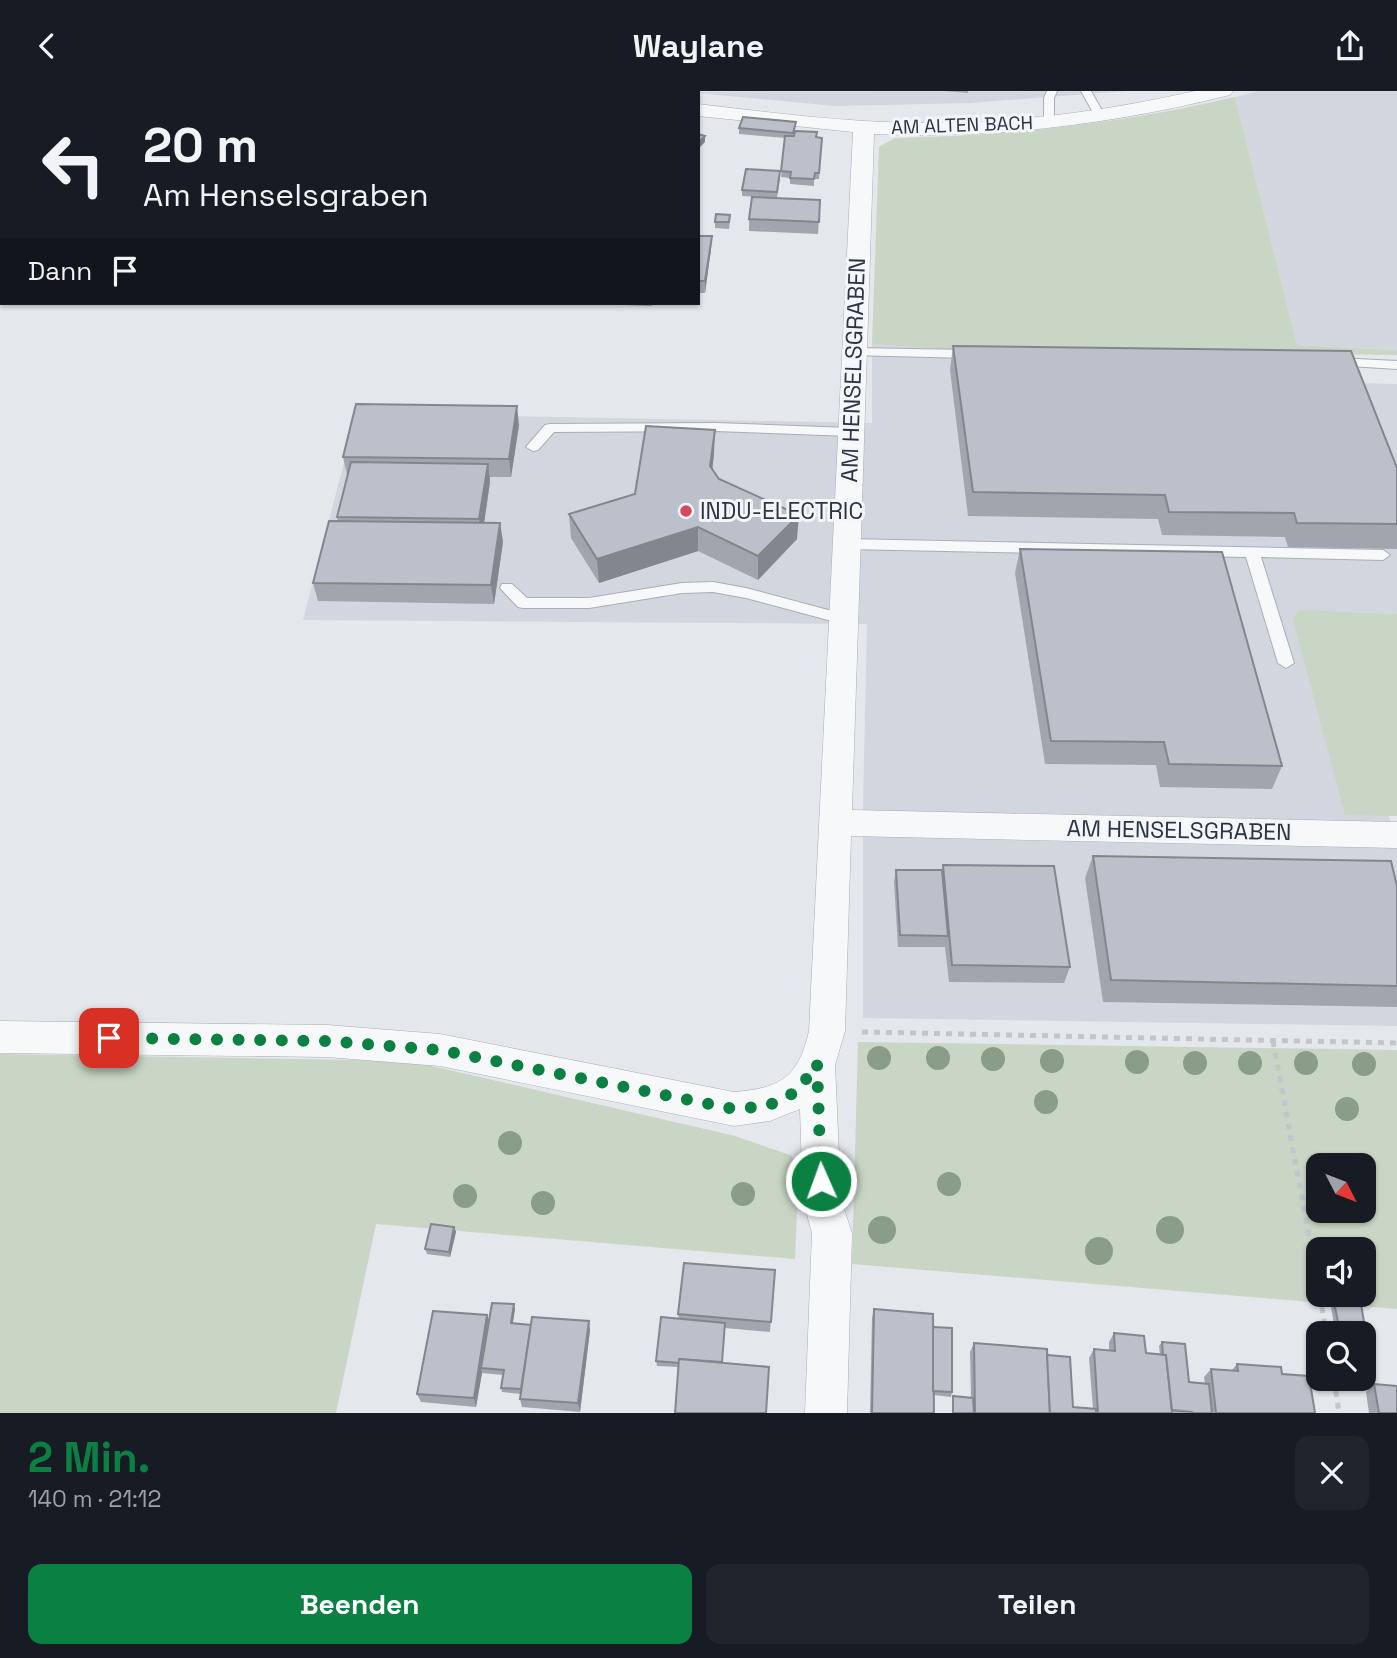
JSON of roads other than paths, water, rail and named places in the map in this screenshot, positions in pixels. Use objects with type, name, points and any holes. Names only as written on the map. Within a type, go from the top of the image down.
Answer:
[{"type":"street","name":"AM ALTEN BACH","points":[[700,110],[864,126],[964,128],[1100,116],[1150,108],[1223,91]]},
{"type":"street","name":"AM HENSELSGRABEN","points":[[826,1413],[832,1233],[822,1200],[822,1047],[836,823],[864,126]]},
{"type":"street","name":"AM HENSELSGRABEN","points":[[836,823],[1397,835]]},
{"type":"street","points":[[0,1037],[327,1041],[440,1050],[734,1109],[771,1105],[788,1099],[805,1083],[822,1047]]},
{"type":"lane","points":[[1049,122],[1049,98],[1052,91]]},
{"type":"lane","points":[[1086,91],[1100,116]]},
{"type":"lane","points":[[853,352],[978,354]]},
{"type":"lane","points":[[1329,362],[1397,365]]},
{"type":"lane","points":[[533,447],[550,428],[716,428],[850,432]]},
{"type":"lane","points":[[846,544],[1384,555]]},
{"type":"lane","points":[[1252,552],[1286,663]]},
{"type":"lane","points":[[507,589],[523,603],[589,603],[682,588],[712,587],[746,593],[843,619]]},
{"type":"place","name":"INDU-ELECTRIC","points":[[686,511]]}]
